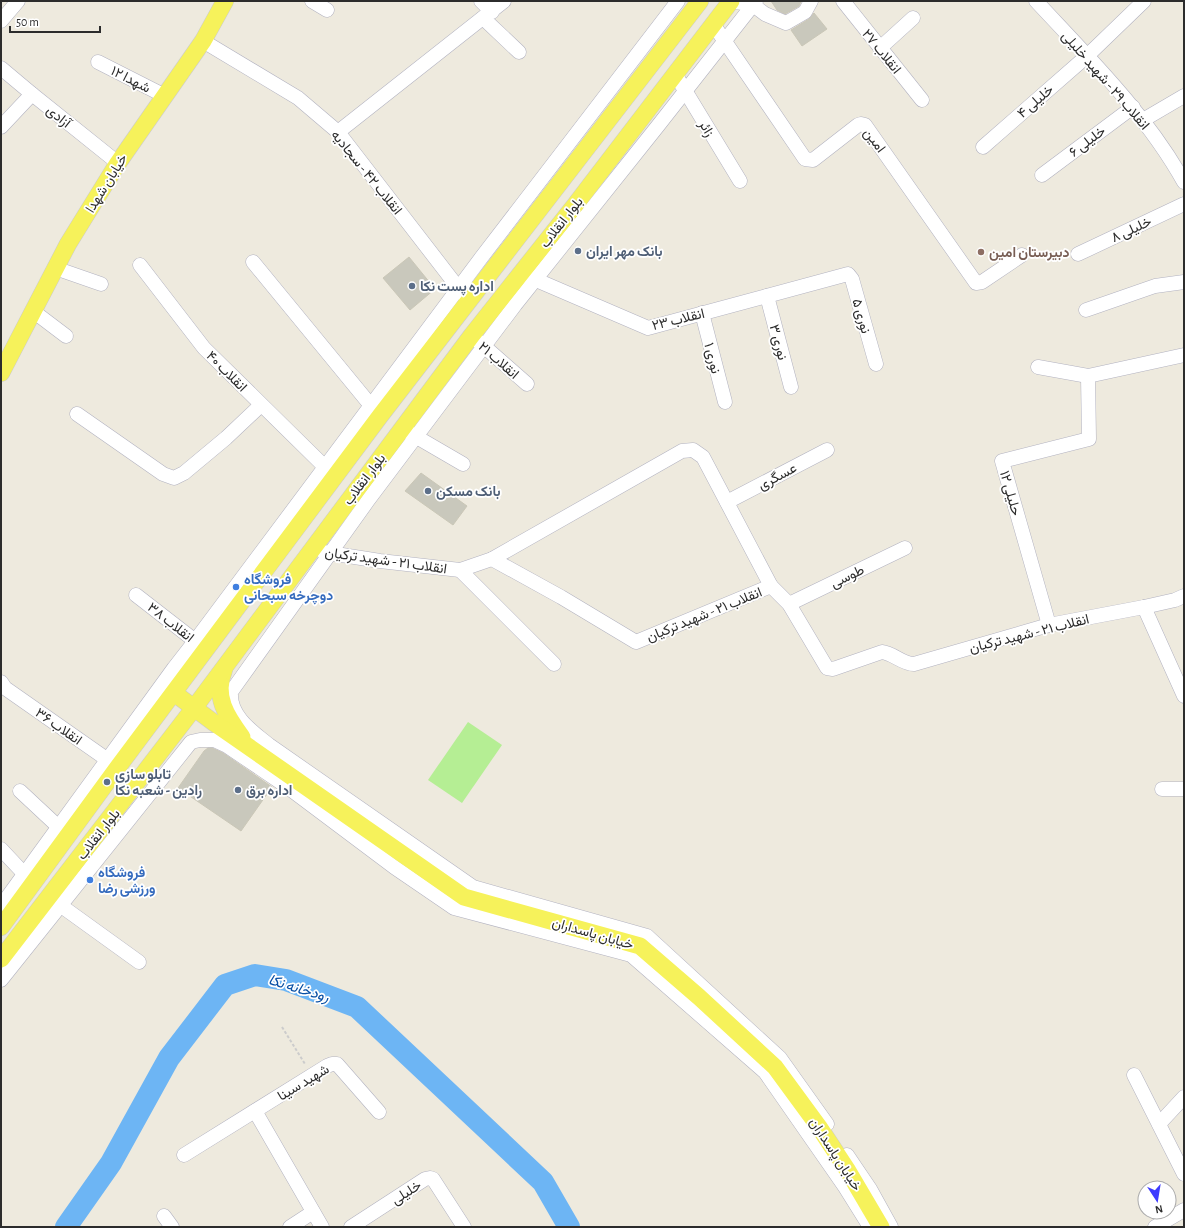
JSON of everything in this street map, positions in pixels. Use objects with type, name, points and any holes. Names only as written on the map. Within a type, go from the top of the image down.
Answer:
[{"type":"main road","name":"خیابان شهدا","points":[[3,364],[33,312],[68,244],[118,163],[203,42],[225,1]]},
{"type":"main road","name":"بلوار انقلاب","points":[[1,927],[29,878],[63,831],[113,763],[174,693],[201,646],[375,411],[463,295],[606,123],[700,1]]},
{"type":"main road","name":"بلوار انقلاب","points":[[1,959],[55,901],[194,708],[311,550],[409,432],[528,276],[628,136],[731,1]]},
{"type":"main road","points":[[606,123],[614,121],[621,123],[626,129],[628,136]]},
{"type":"main road","points":[[227,664],[221,678],[220,695],[226,714],[248,745]]},
{"type":"main road","name":"خیابان پاسداران","points":[[174,693],[213,722],[464,897],[640,946],[699,997],[775,1067],[819,1127],[848,1171],[881,1227]]},
{"type":"street","points":[[1,21],[18,1]]},
{"type":"street","points":[[312,1],[327,10]]},
{"type":"street","points":[[481,1],[488,15],[519,52]]},
{"type":"street","points":[[338,132],[504,1]]},
{"type":"street","points":[[463,295],[678,1]]},
{"type":"street","points":[[731,1],[754,3],[765,14],[786,23],[806,12],[811,1]]},
{"type":"street","name":"انقلاب ۲۷","points":[[843,1],[922,100]]},
{"type":"street","name":"انقلاب ۲۹ - شهید خلیلی","points":[[1036,1],[1178,158],[1184,182]]},
{"type":"street","name":"خلیلی ۴","points":[[983,147],[1087,56],[1144,1]]},
{"type":"street","points":[[528,276],[685,91],[754,3]]},
{"type":"street","points":[[880,48],[913,18]]},
{"type":"street","name":"امین","points":[[713,24],[805,159],[813,160],[858,125],[865,125],[976,283],[982,282],[1022,255]]},
{"type":"street","name":"انقلاب ۴۲ - سجادیه","points":[[203,42],[298,98],[338,132],[463,295]]},
{"type":"street","name":"شهدا ۱۲","points":[[98,62],[165,96]]},
{"type":"street","name":"آزادی","points":[[1,68],[118,163]]},
{"type":"street","name":"زائر","points":[[675,74],[740,181]]},
{"type":"street","points":[[1,127],[32,94]]},
{"type":"street","points":[[1143,120],[1184,96]]},
{"type":"street","name":"خلیلی ۶","points":[[1042,175],[1133,107]]},
{"type":"street","name":"خلیلی ۸","points":[[1078,254],[1184,204]]},
{"type":"street","points":[[113,763],[174,668],[201,646],[325,467],[375,411],[253,262]]},
{"type":"street","name":"انقلاب ۴۰","points":[[140,265],[204,348],[325,467]]},
{"type":"street","points":[[55,268],[101,284]]},
{"type":"street","name":"نوری ۵","points":[[842,276],[848,274],[852,280],[876,364]]},
{"type":"street","name":"انقلاب ۲۳","points":[[528,276],[648,328],[842,276]]},
{"type":"street","points":[[1086,310],[1155,286],[1184,282]]},
{"type":"street","name":"نوری ۳","points":[[767,296],[791,387]]},
{"type":"street","points":[[33,312],[66,336]]},
{"type":"street","name":"نوری ۱","points":[[702,313],[725,402]]},
{"type":"street","name":"انقلاب ۲۱","points":[[478,341],[527,384]]},
{"type":"street","points":[[1038,367],[1088,376],[1184,355]]},
{"type":"street","name":"حلیلی ۱۲","points":[[1049,625],[1002,461],[1089,439],[1088,376]]},
{"type":"street","points":[[78,414],[163,474],[174,478],[184,473],[226,438],[261,405]]},
{"type":"street","points":[[463,464],[409,432],[330,553],[231,692],[231,703],[234,710],[246,725],[269,745],[473,888],[647,936],[780,1058],[870,1189],[891,1227]]},
{"type":"street","points":[[492,559],[682,451],[693,450],[703,457],[771,586]]},
{"type":"street","name":"عسگری","points":[[727,502],[827,450]]},
{"type":"street","name":"طوسی","points":[[789,604],[905,548]]},
{"type":"street","name":"انقلاب ۲۱ - شهید ترکیان","points":[[311,550],[380,561],[460,570],[492,559],[561,597],[636,642],[771,586],[789,604],[827,668],[833,669],[882,652],[886,652],[908,664],[914,664],[1049,625],[1144,607],[1175,600],[1184,596]]},
{"type":"street","points":[[460,570],[554,664]]},
{"type":"street","name":"انقلاب ۳۸","points":[[136,595],[201,646]]},
{"type":"street","points":[[1144,607],[1184,696]]},
{"type":"street","name":"انقلاب ۳۶","points":[[1,682],[5,688],[113,763]]},
{"type":"street","points":[[1,980],[55,901],[191,742],[200,740],[214,740],[227,746],[286,786],[394,867],[454,908],[631,955],[765,1072],[845,1187],[870,1227]]},
{"type":"street","points":[[1162,789],[1184,789]]},
{"type":"street","points":[[20,791],[63,831]]},
{"type":"street","points":[[1,849],[29,878],[1,906]]},
{"type":"street","points":[[55,901],[139,962]]},
{"type":"street","name":"شهید سینا","points":[[184,1155],[332,1064],[337,1064],[379,1112]]},
{"type":"street","points":[[1134,1075],[1184,1174]]},
{"type":"street","points":[[1159,1124],[1184,1097]]},
{"type":"street","points":[[255,1111],[322,1227]]},
{"type":"street","name":"خلیلی","points":[[351,1227],[425,1179],[430,1178],[433,1179],[464,1227]]},
{"type":"street","points":[[1155,1227],[1184,1210]]},
{"type":"street","points":[[290,1227],[313,1212]]},
{"type":"path","points":[[282,1027],[312,1075]]},
{"type":"green space","points":[[468,722],[502,745],[462,803],[428,780]]},
{"type":"building","points":[[771,1],[801,1],[799,6],[785,14],[777,10]]},
{"type":"building","points":[[814,13],[827,29],[802,46],[791,30],[809,19]]},
{"type":"building","points":[[409,257],[435,289],[410,310],[383,278]]},
{"type":"building","points":[[421,473],[467,506],[453,525],[405,491]]},
{"type":"building","points":[[208,748],[212,748],[223,753],[272,787],[241,831],[178,788],[204,751]]},
{"type":"waterway","name":"رودخانه نکا","points":[[66,1227],[111,1163],[169,1058],[225,985],[255,975],[286,980],[357,1007],[543,1182],[569,1227]]},
{"type":"place","name":"بانک مهر ایران","points":[[578,251]]},
{"type":"place","name":"دبیرستان امین","points":[[981,252]]},
{"type":"place","name":"اداره پست نکا","points":[[412,286]]},
{"type":"place","name":"بانک مسکن","points":[[428,491]]},
{"type":"place","name":"فروشگاه دوچرخه سبحانی","points":[[236,587]]},
{"type":"place","name":"تابلو سازی رادین - شعبه نکا","points":[[107,782]]},
{"type":"place","name":"اداره برق","points":[[238,790]]},
{"type":"place","name":"فروشگاه ورزشی رضا","points":[[90,880]]}]
